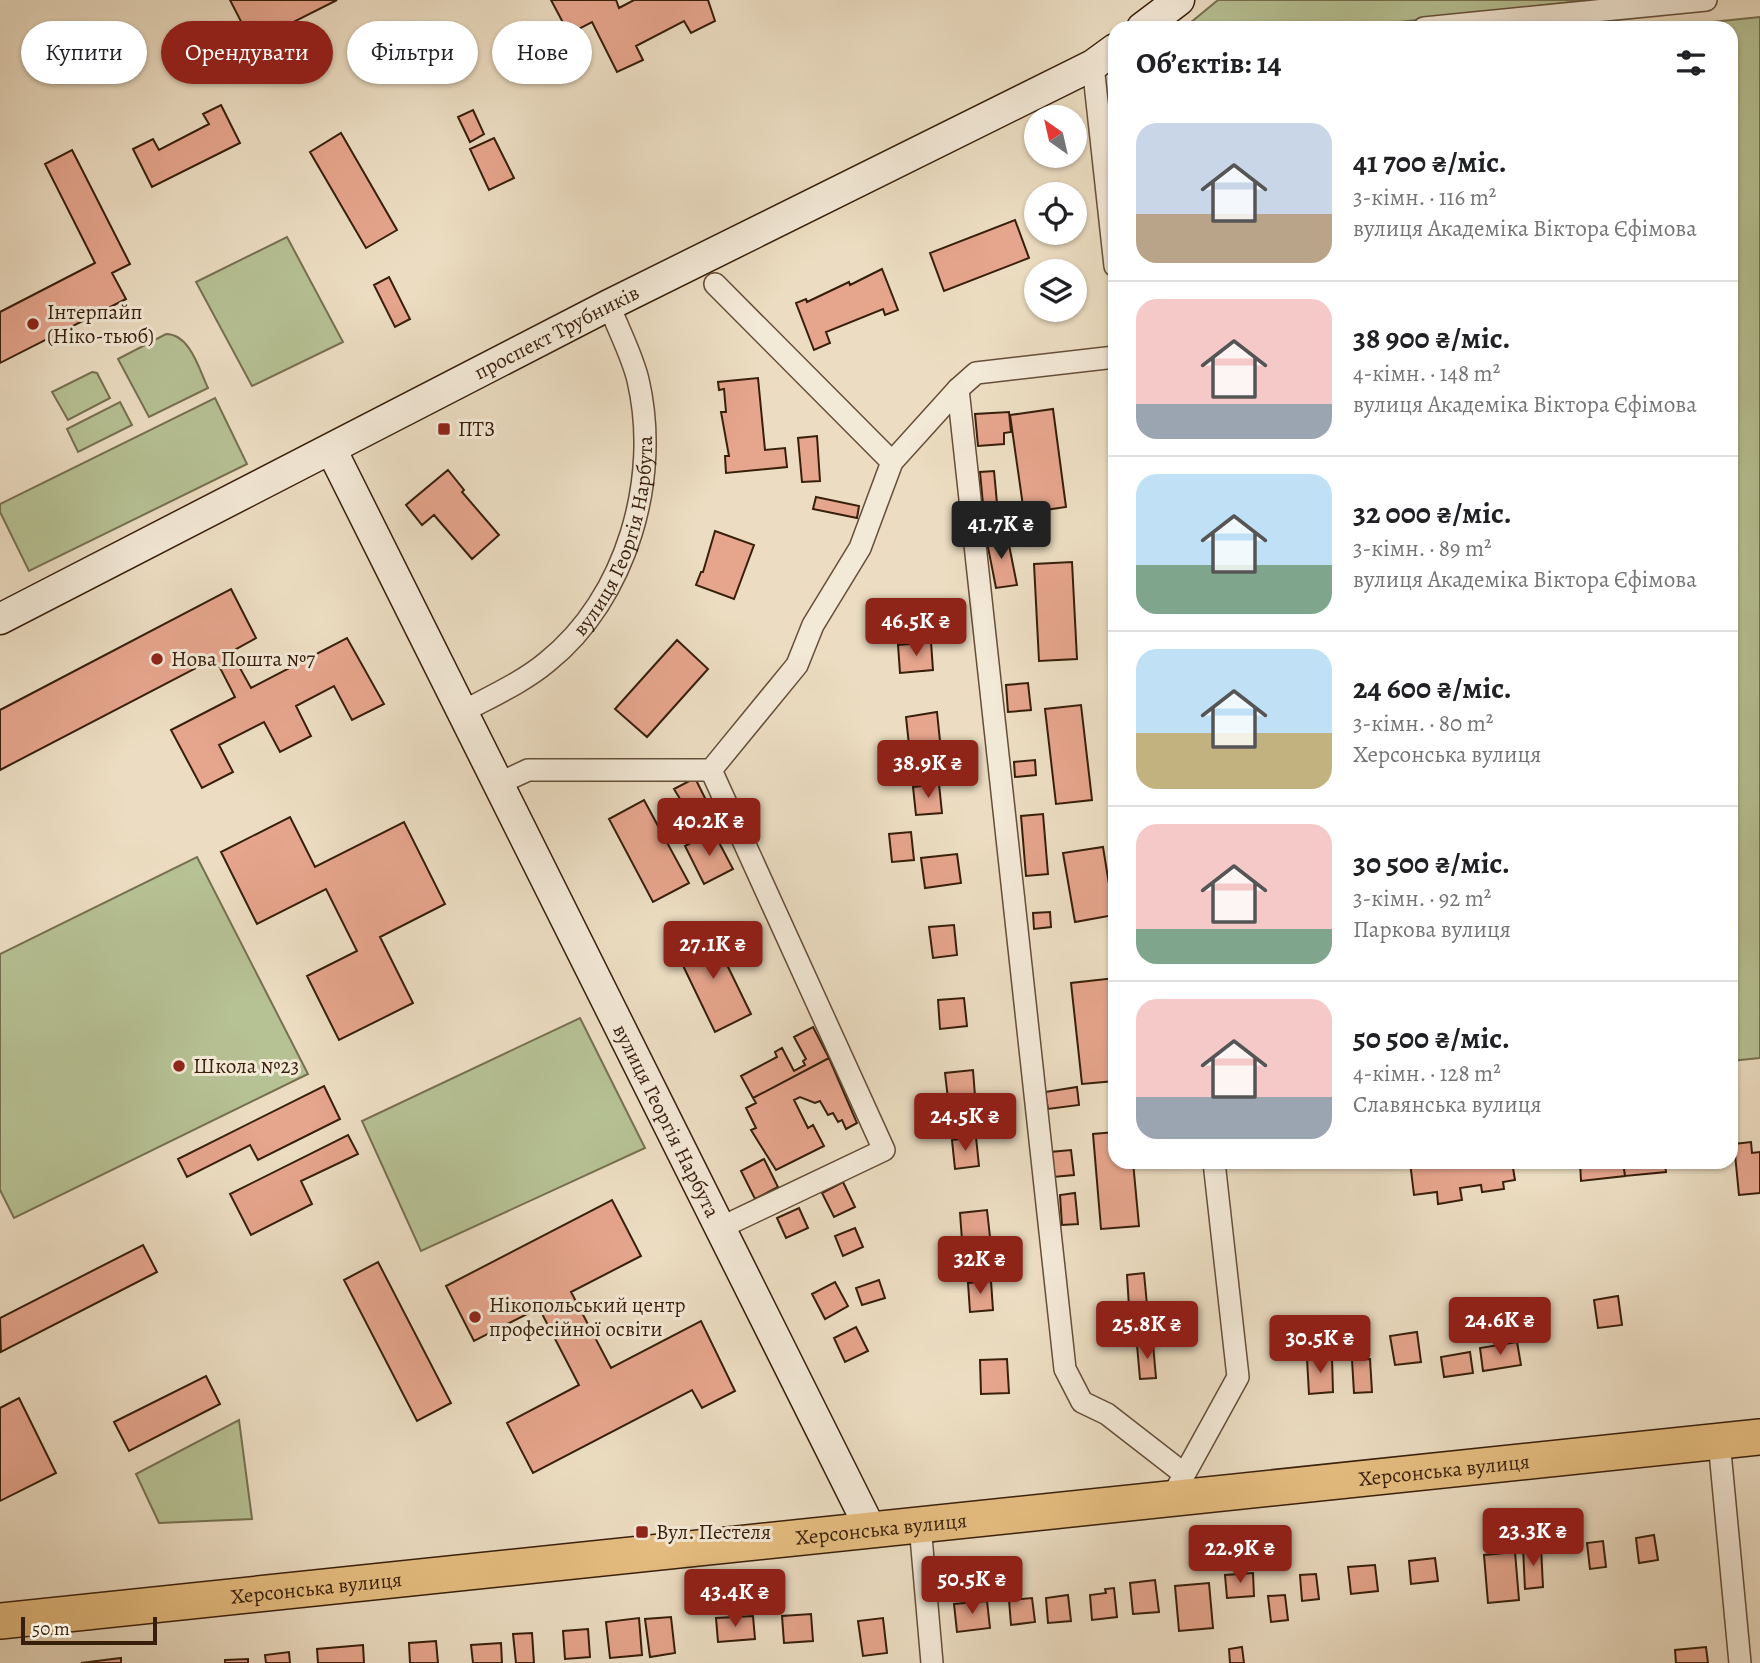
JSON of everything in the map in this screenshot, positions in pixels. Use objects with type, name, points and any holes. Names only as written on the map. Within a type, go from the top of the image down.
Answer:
[{"type":"main road","points":[[1151,21],[1179,0]]},
{"type":"main road","name":"проспект Трубників","points":[[0,620],[609,305],[1106,58]]},
{"type":"main road","name":"вулиця Георгія Нарбута","points":[[331,449],[871,1530]]},
{"type":"main road","name":"Херсонська вулиця","points":[[0,1621],[871,1530],[1178,1486],[1760,1437]]},
{"type":"street","points":[[1494,21],[1706,0]]},
{"type":"street","points":[[1106,58],[1108,104]]},
{"type":"street","points":[[715,284],[892,462]]},
{"type":"street","name":"вулиця Георгія Нарбута","points":[[464,711],[548,662],[589,619],[618,570],[638,512],[646,445],[638,380],[609,305]]},
{"type":"street","points":[[711,770],[797,665],[813,625],[860,548],[892,462],[958,389],[976,373],[1108,358]]},
{"type":"street","points":[[958,389],[1065,1369],[1082,1402],[1107,1414],[1178,1486],[1237,1377],[1215,1169]]},
{"type":"street","points":[[500,783],[528,770],[711,770]]},
{"type":"street","points":[[711,770],[884,1150],[720,1228]]},
{"type":"street","points":[[1720,1441],[1740,1663]]},
{"type":"street","points":[[920,1524],[932,1663]]},
{"type":"green space","points":[[1218,0],[1590,0],[1408,21],[1192,21]]},
{"type":"green space","points":[[1760,17],[1760,1058],[1738,1060],[1738,21],[1721,21]]},
{"type":"green space","points":[[287,237],[343,342],[252,386],[196,282]]},
{"type":"green space","points":[[166,334],[181,340],[187,346],[208,388],[149,417],[118,359]]},
{"type":"green space","points":[[92,372],[97,373],[110,398],[68,420],[52,392]]},
{"type":"green space","points":[[215,398],[247,464],[29,571],[0,512],[0,504]]},
{"type":"green space","points":[[120,402],[132,425],[78,452],[67,429]]},
{"type":"green space","points":[[197,857],[308,1074],[14,1218],[0,1190],[0,954]]},
{"type":"green space","points":[[580,1018],[645,1148],[421,1251],[362,1121]]},
{"type":"green space","points":[[239,1420],[252,1519],[159,1523],[136,1474]]},
{"type":"building","points":[[230,0],[337,0],[295,21],[241,21]]},
{"type":"building","points":[[551,0],[616,0],[619,8],[634,0],[708,0],[715,21],[691,33],[684,21],[636,46],[643,60],[617,72],[592,21],[562,21]]},
{"type":"building","points":[[221,105],[240,143],[152,187],[133,149],[153,139],[159,150],[209,124],[203,114]]},
{"type":"building","points":[[473,110],[484,134],[470,142],[458,117]]},
{"type":"building","points":[[341,133],[397,230],[366,248],[310,152]]},
{"type":"building","points":[[494,138],[514,178],[489,190],[470,149]]},
{"type":"building","points":[[72,150],[130,264],[112,273],[126,299],[0,363],[0,312],[95,263],[45,164]]},
{"type":"building","points":[[1015,220],[1029,258],[944,291],[930,253]]},
{"type":"building","points":[[882,269],[898,310],[885,315],[883,309],[826,332],[830,343],[814,350],[796,303],[806,299],[807,302],[849,282],[850,285]]},
{"type":"building","points":[[389,277],[410,319],[395,327],[374,285]]},
{"type":"building","points":[[758,378],[765,450],[785,448],[787,467],[726,473],[725,456],[729,456],[721,412],[726,412],[724,389],[719,390],[718,382]]},
{"type":"building","points":[[1053,409],[1066,507],[1024,513],[1010,415]]},
{"type":"building","points":[[1009,412],[1011,432],[1004,433],[1004,444],[978,446],[975,414]]},
{"type":"building","points":[[817,436],[820,481],[802,482],[798,438]]},
{"type":"building","points":[[448,470],[464,490],[462,492],[499,535],[472,559],[434,515],[422,525],[406,505]]},
{"type":"building","points":[[994,471],[998,514],[984,515],[980,472]]},
{"type":"building","points":[[816,497],[859,506],[857,518],[813,509]]},
{"type":"building","points":[[715,531],[754,545],[734,599],[696,585],[703,572]]},
{"type":"building","points":[[1007,535],[1017,585],[996,588],[986,537]]},
{"type":"building","points":[[1072,562],[1077,659],[1039,661],[1034,564]]},
{"type":"building","points":[[231,589],[256,638],[231,652],[251,688],[347,638],[384,704],[352,720],[334,686],[296,706],[311,736],[280,752],[264,722],[219,745],[233,772],[202,788],[171,730],[235,697],[215,658],[0,770],[0,710]]},
{"type":"building","points":[[677,640],[708,669],[647,737],[615,709]]},
{"type":"building","points":[[931,642],[933,670],[900,673],[898,645]]},
{"type":"building","points":[[1028,683],[1031,710],[1008,712],[1006,685]]},
{"type":"building","points":[[1081,705],[1092,800],[1056,804],[1045,709]]},
{"type":"building","points":[[937,712],[940,741],[909,745],[906,717]]},
{"type":"building","points":[[1035,760],[1036,775],[1015,777],[1014,762]]},
{"type":"building","points":[[695,778],[706,800],[694,806],[691,800],[683,804],[674,789]]},
{"type":"building","points":[[939,784],[942,813],[916,815],[913,787]]},
{"type":"building","points":[[644,800],[689,883],[653,902],[609,819]]},
{"type":"building","points":[[1043,814],[1048,874],[1026,876],[1021,816]]},
{"type":"building","points":[[290,817],[315,867],[404,822],[445,904],[380,937],[413,1003],[339,1040],[307,976],[357,951],[326,889],[257,924],[221,852]]},
{"type":"building","points":[[713,831],[733,869],[704,884],[685,846]]},
{"type":"building","points":[[911,832],[914,860],[892,862],[889,834]]},
{"type":"building","points":[[1103,847],[1108,878],[1108,916],[1075,922],[1063,853]]},
{"type":"building","points":[[957,854],[961,883],[925,888],[921,858]]},
{"type":"building","points":[[1050,912],[1051,927],[1034,929],[1033,913]]},
{"type":"building","points":[[954,925],[957,955],[933,958],[929,927]]},
{"type":"building","points":[[710,930],[751,1014],[715,1032],[674,947]]},
{"type":"building","points":[[1108,979],[1108,1082],[1082,1084],[1071,983]]},
{"type":"building","points":[[964,998],[967,1026],[940,1029],[938,1000]]},
{"type":"building","points":[[813,1027],[829,1058],[753,1098],[741,1076],[777,1057],[775,1052],[782,1048],[794,1071],[805,1065],[803,1061],[806,1059],[794,1037]]},
{"type":"building","points":[[829,1058],[857,1123],[846,1129],[842,1120],[838,1122],[833,1113],[828,1115],[820,1101],[815,1103],[800,1097],[794,1100],[808,1128],[813,1125],[824,1146],[776,1170],[751,1130],[756,1128],[746,1108],[756,1103],[753,1098]]},
{"type":"building","points":[[973,1070],[975,1096],[948,1099],[945,1073]]},
{"type":"building","points":[[324,1086],[340,1119],[258,1160],[250,1145],[187,1177],[178,1159]]},
{"type":"building","points":[[1077,1087],[1079,1105],[1048,1109],[1045,1092]]},
{"type":"building","points":[[1108,1133],[1108,1169],[1134,1169],[1139,1226],[1101,1229],[1093,1134]]},
{"type":"building","points":[[348,1135],[358,1154],[301,1181],[312,1204],[251,1235],[230,1194]]},
{"type":"building","points":[[976,1137],[979,1166],[955,1169],[952,1140]]},
{"type":"building","points":[[1751,1142],[1752,1153],[1760,1152],[1760,1193],[1739,1195],[1738,1144]]},
{"type":"building","points":[[1071,1150],[1074,1175],[1053,1177],[1050,1152]]},
{"type":"building","points":[[764,1159],[778,1187],[755,1199],[741,1171]]},
{"type":"building","points":[[1411,1169],[1513,1169],[1515,1180],[1503,1182],[1504,1189],[1482,1192],[1481,1185],[1460,1188],[1462,1200],[1438,1204],[1437,1192],[1414,1195]]},
{"type":"building","points":[[1580,1169],[1624,1169],[1625,1176],[1581,1181]]},
{"type":"building","points":[[1624,1169],[1666,1169],[1666,1172],[1625,1176]]},
{"type":"building","points":[[843,1182],[855,1207],[834,1217],[822,1193]]},
{"type":"building","points":[[1075,1193],[1078,1224],[1062,1225],[1060,1195]]},
{"type":"building","points":[[612,1200],[641,1256],[571,1292],[611,1368],[701,1321],[735,1391],[702,1408],[692,1390],[533,1473],[507,1423],[579,1385],[539,1308],[474,1341],[446,1286]]},
{"type":"building","points":[[799,1208],[808,1228],[786,1238],[777,1218]]},
{"type":"building","points":[[987,1210],[990,1237],[962,1240],[960,1213]]},
{"type":"building","points":[[855,1228],[863,1247],[843,1256],[835,1236]]},
{"type":"building","points":[[143,1245],[157,1272],[1,1352],[0,1318]]},
{"type":"building","points":[[378,1262],[451,1403],[417,1421],[344,1280]]},
{"type":"building","points":[[1144,1273],[1147,1305],[1129,1307],[1127,1275]]},
{"type":"building","points":[[879,1280],[885,1298],[862,1305],[856,1288]]},
{"type":"building","points":[[991,1281],[993,1310],[970,1312],[968,1283]]},
{"type":"building","points":[[835,1282],[848,1306],[825,1319],[812,1294]]},
{"type":"building","points":[[1618,1296],[1622,1325],[1598,1328],[1594,1300]]},
{"type":"building","points":[[856,1327],[868,1351],[845,1362],[834,1338]]},
{"type":"building","points":[[1417,1332],[1421,1362],[1395,1365],[1390,1336]]},
{"type":"building","points":[[1517,1342],[1521,1365],[1483,1371],[1480,1348]]},
{"type":"building","points":[[1153,1344],[1156,1378],[1140,1379],[1137,1345]]},
{"type":"building","points":[[1470,1352],[1473,1373],[1444,1377],[1441,1357]]},
{"type":"building","points":[[1332,1357],[1333,1392],[1309,1394],[1307,1359]]},
{"type":"building","points":[[1007,1359],[1009,1393],[981,1394],[980,1360]]},
{"type":"building","points":[[1370,1359],[1372,1392],[1354,1393],[1352,1360]]},
{"type":"building","points":[[206,1376],[220,1404],[129,1451],[114,1422]]},
{"type":"building","points":[[19,1398],[56,1473],[0,1501],[0,1408]]},
{"type":"building","points":[[1654,1535],[1658,1560],[1639,1563],[1636,1538]]},
{"type":"building","points":[[1603,1541],[1606,1567],[1590,1569],[1587,1543]]},
{"type":"building","points":[[1541,1547],[1543,1587],[1525,1589],[1523,1548]]},
{"type":"building","points":[[1515,1552],[1519,1600],[1488,1603],[1484,1555]]},
{"type":"building","points":[[1435,1558],[1438,1581],[1411,1584],[1409,1561]]},
{"type":"building","points":[[1375,1565],[1378,1591],[1351,1594],[1348,1567]]},
{"type":"building","points":[[1253,1573],[1254,1596],[1227,1598],[1225,1575]]},
{"type":"building","points":[[1316,1574],[1319,1599],[1302,1601],[1300,1575]]},
{"type":"building","points":[[1155,1580],[1159,1612],[1133,1614],[1130,1583]]},
{"type":"building","points":[[1209,1583],[1213,1628],[1179,1631],[1175,1586]]},
{"type":"building","points":[[1114,1588],[1117,1617],[1092,1620],[1090,1595],[1106,1593],[1105,1589]]},
{"type":"building","points":[[1068,1595],[1071,1621],[1048,1623],[1046,1598]]},
{"type":"building","points":[[1285,1595],[1288,1620],[1271,1622],[1268,1596]]},
{"type":"building","points":[[1032,1598],[1035,1622],[1011,1625],[1009,1600]]},
{"type":"building","points":[[987,1601],[990,1628],[957,1632],[954,1604]]},
{"type":"building","points":[[811,1614],[813,1641],[784,1643],[782,1616]]},
{"type":"building","points":[[753,1616],[755,1639],[718,1642],[716,1618]]},
{"type":"building","points":[[671,1617],[675,1653],[650,1657],[645,1619]]},
{"type":"building","points":[[639,1618],[642,1655],[610,1658],[606,1622]]},
{"type":"building","points":[[883,1618],[887,1653],[863,1656],[858,1621]]},
{"type":"building","points":[[588,1629],[590,1657],[565,1659],[563,1631]]},
{"type":"building","points":[[532,1633],[534,1663],[516,1663],[513,1634]]},
{"type":"building","points":[[436,1641],[438,1663],[410,1663],[409,1643]]},
{"type":"building","points":[[501,1643],[502,1663],[473,1663],[471,1645]]},
{"type":"building","points":[[363,1645],[364,1663],[318,1663],[317,1649]]},
{"type":"building","points":[[1242,1647],[1244,1663],[1230,1663],[1229,1649]]},
{"type":"building","points":[[1706,1647],[1708,1663],[1676,1663],[1675,1650]]},
{"type":"building","points":[[289,1652],[290,1663],[266,1663],[265,1655]]},
{"type":"building","points":[[121,1658],[121,1663],[81,1663]]},
{"type":"building","points":[[248,1659],[248,1663],[225,1663],[225,1660]]},
{"type":"place","name":"Інтерпайп (Ніко-тьюб)","points":[[33,324]]},
{"type":"place","name":"ПТЗ","points":[[444,429]]},
{"type":"place","name":"Нова Пошта №7","points":[[157,659]]},
{"type":"place","name":"Школа №23","points":[[179,1066]]},
{"type":"place","name":"Нікопольський центр професійної освіти","points":[[475,1317]]},
{"type":"place","name":"Вул. Пестеля","points":[[642,1532]]}]
